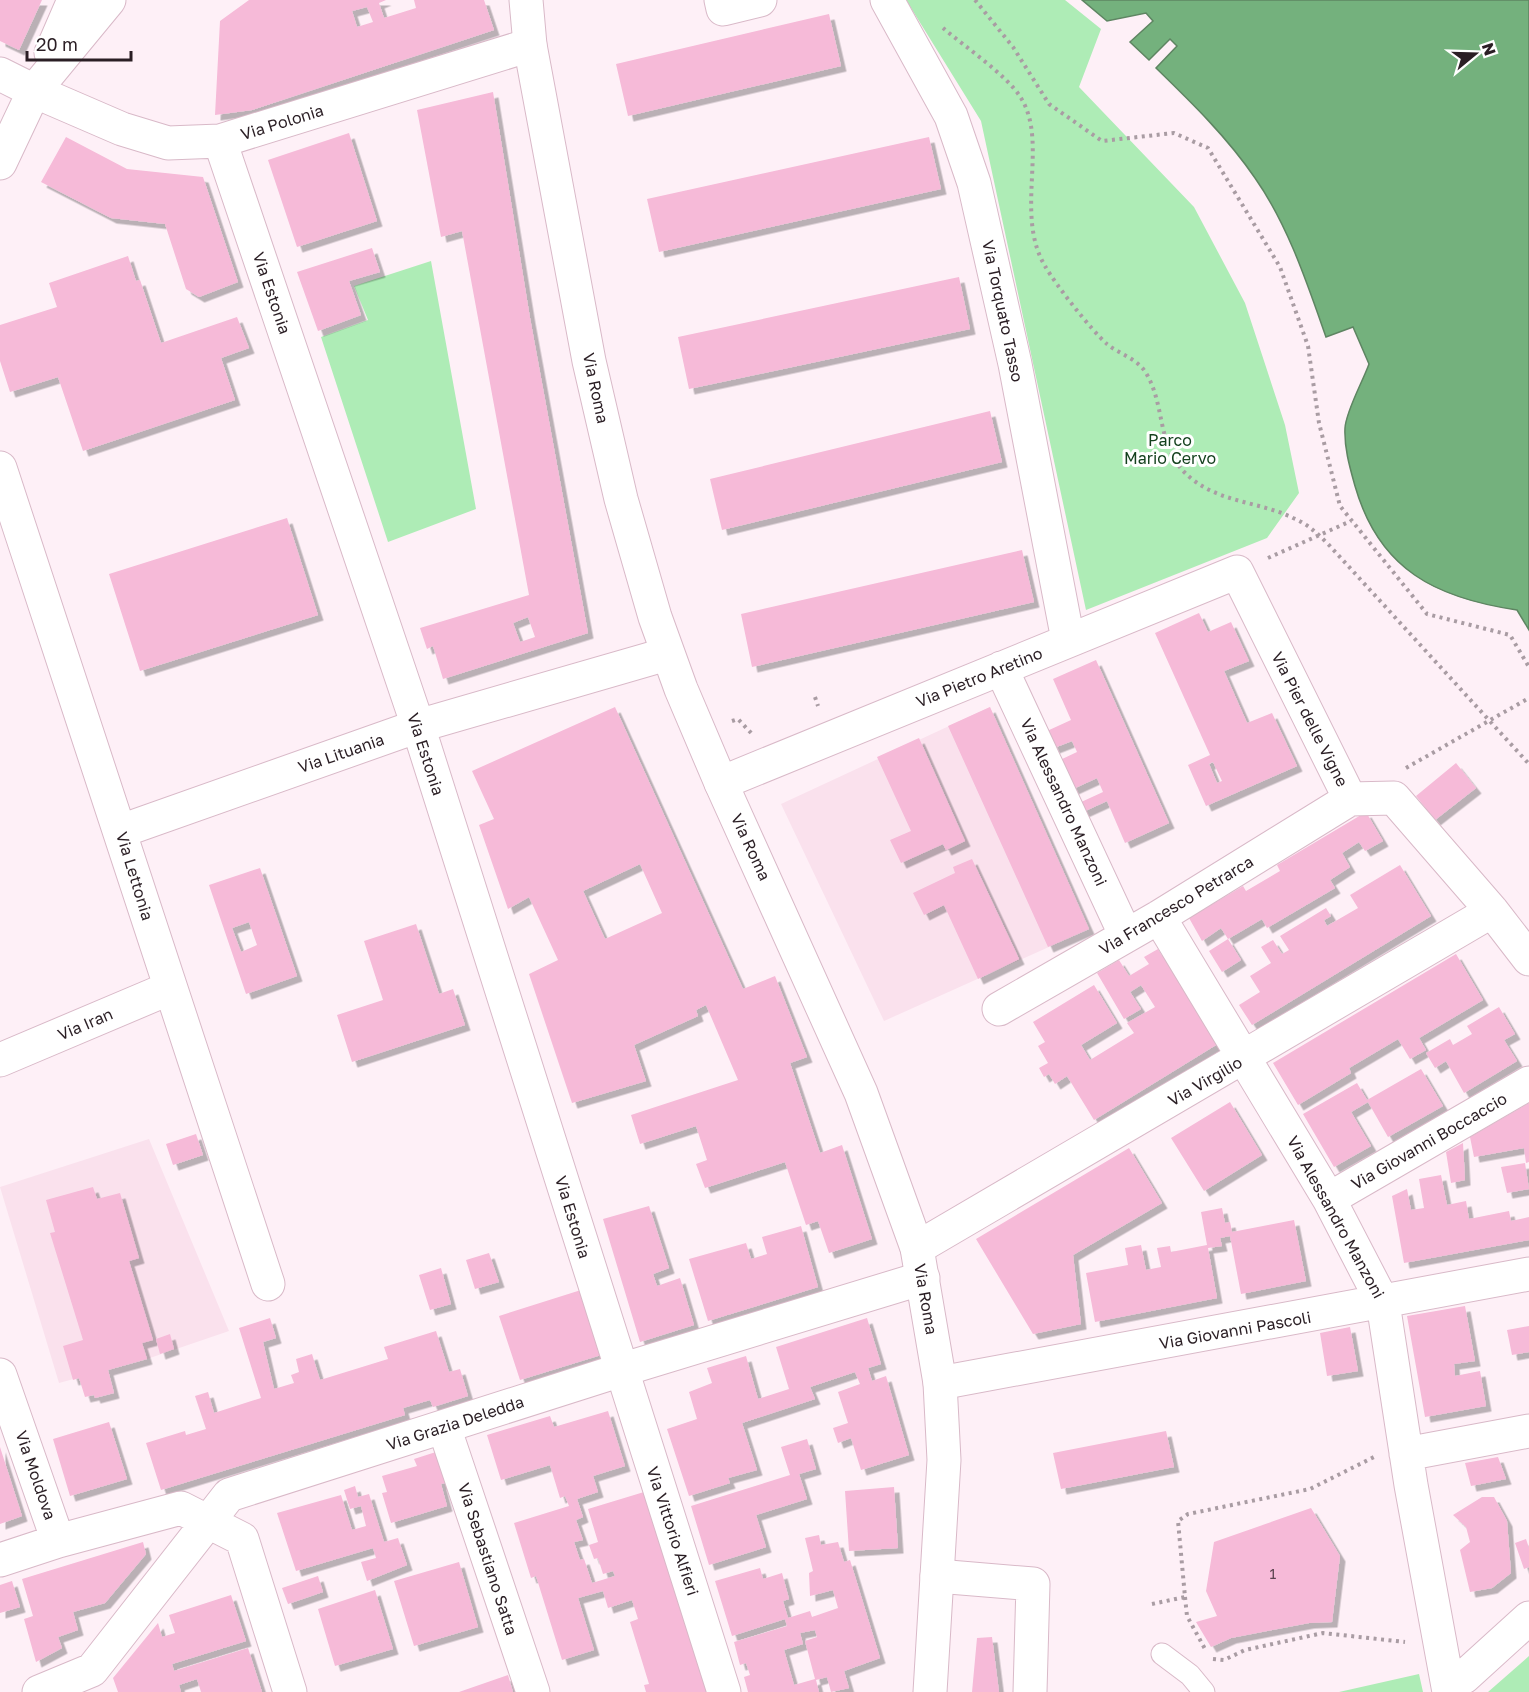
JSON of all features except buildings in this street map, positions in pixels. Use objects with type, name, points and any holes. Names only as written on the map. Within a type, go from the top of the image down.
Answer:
[{"type":"street","points":[[0,163],[74,0]]},
{"type":"street","points":[[34,91],[109,0]]},
{"type":"street","name":"Via Roma","points":[[526,0],[530,45],[589,361],[621,499],[667,654],[721,783],[861,1093],[920,1263],[940,1383],[944,1460],[930,1692]]},
{"type":"street","points":[[722,4],[760,0]]},
{"type":"street","name":"Via Torquato Tasso","points":[[886,0],[951,116],[974,183],[1015,364],[1068,640]]},
{"type":"street","name":"Via Polonia","points":[[0,74],[122,129],[168,143],[220,141],[530,45]]},
{"type":"street","name":"Via Estonia","points":[[220,141],[418,726],[621,1370]]},
{"type":"street","name":"Via Lettonia","points":[[0,468],[268,1284]]},
{"type":"street","name":"Via Pietro Aretino","points":[[721,783],[1237,572]]},
{"type":"street","name":"Via Pier delle Vigne","points":[[1237,572],[1350,799],[1394,798],[1492,912],[1529,959]]},
{"type":"street","name":"Via Lituania","points":[[121,831],[418,726],[667,654]]},
{"type":"street","name":"Via Alessandro Manzoni","points":[[1001,668],[1126,936]]},
{"type":"street","name":"Via Francesco Petrarca","points":[[999,1009],[1159,917],[1350,799]]},
{"type":"street","name":"Via Virgilio","points":[[920,1263],[1246,1058],[1492,912]]},
{"type":"street","name":"Via Alessandro Manzoni","points":[[1159,917],[1329,1199],[1383,1303],[1408,1469],[1448,1687]]},
{"type":"street","name":"Via Iran","points":[[0,1060],[170,988]]},
{"type":"street","name":"Via Giovanni Boccaccio","points":[[1329,1199],[1529,1083]]},
{"type":"street","name":"Via Grazia Deledda","points":[[39,1692],[92,1670],[229,1496],[621,1370],[920,1263]]},
{"type":"street","name":"Via Giovanni Pascoli","points":[[940,1383],[1383,1303],[1529,1274]]},
{"type":"street","name":"Via Vittorio Alfieri","points":[[621,1370],[724,1692]]},
{"type":"street","name":"Via Moldova","points":[[0,1375],[58,1541]]},
{"type":"street","name":"Via Sebastiano Satta","points":[[444,1427],[533,1692]]},
{"type":"street","points":[[1408,1469],[1529,1431]]},
{"type":"street","points":[[0,1560],[58,1541],[182,1508],[242,1539],[290,1692]]},
{"type":"street","points":[[937,1576],[1033,1584],[1030,1692]]},
{"type":"street","points":[[1448,1687],[1464,1677],[1529,1618]]},
{"type":"lane","points":[[1162,1654],[1190,1675],[1204,1692]]},
{"type":"path","points":[[975,0],[1013,47],[1048,104],[1102,141],[1174,133],[1208,148],[1280,267],[1308,346],[1319,423],[1340,506],[1427,614],[1510,635],[1529,667]]},
{"type":"path","points":[[942,27],[1009,85],[1021,99],[1030,132],[1030,224],[1034,245],[1046,267],[1104,342],[1120,355],[1136,362],[1146,372],[1152,386],[1163,437],[1175,461],[1191,479],[1210,491],[1291,516],[1319,535],[1529,764]]},
{"type":"path","points":[[1237,572],[1352,521]]},
{"type":"path","points":[[1400,771],[1529,698]]},
{"type":"path","points":[[1408,1469],[1384,1486],[1377,1456],[1310,1490],[1188,1514],[1178,1521],[1187,1616],[1211,1659],[1224,1660],[1245,1650],[1323,1633],[1409,1642],[1438,1638]]},
{"type":"path","points":[[1152,1604],[1185,1597]]},
{"type":"shaded area","points":[[1082,0],[1529,0],[1529,630],[1517,610],[1488,605],[1436,588],[1395,559],[1379,539],[1366,515],[1355,486],[1345,443],[1348,413],[1369,364],[1353,327],[1326,337],[1296,255],[1267,196],[1221,134],[1156,68],[1177,46],[1170,39],[1149,60],[1130,42],[1153,21],[1146,13],[1107,21]]},
{"type":"shaded area","points":[[990,707],[1089,929],[884,1021],[781,804]]},
{"type":"shaded area","points":[[149,1139],[229,1331],[147,1359],[59,1383],[0,1187]]},
{"type":"green space","name":"Parco Mario Cervo","points":[[906,0],[1065,0],[1101,29],[1079,87],[1194,207],[1245,303],[1285,425],[1299,493],[1267,538],[1086,610],[981,121]]},
{"type":"green space","points":[[431,261],[476,509],[388,542],[321,337],[368,320],[354,286]]},
{"type":"green space","points":[[1529,1656],[1529,1692],[1488,1692]]},
{"type":"green space","points":[[1419,1674],[1423,1692],[1339,1692]]}]
